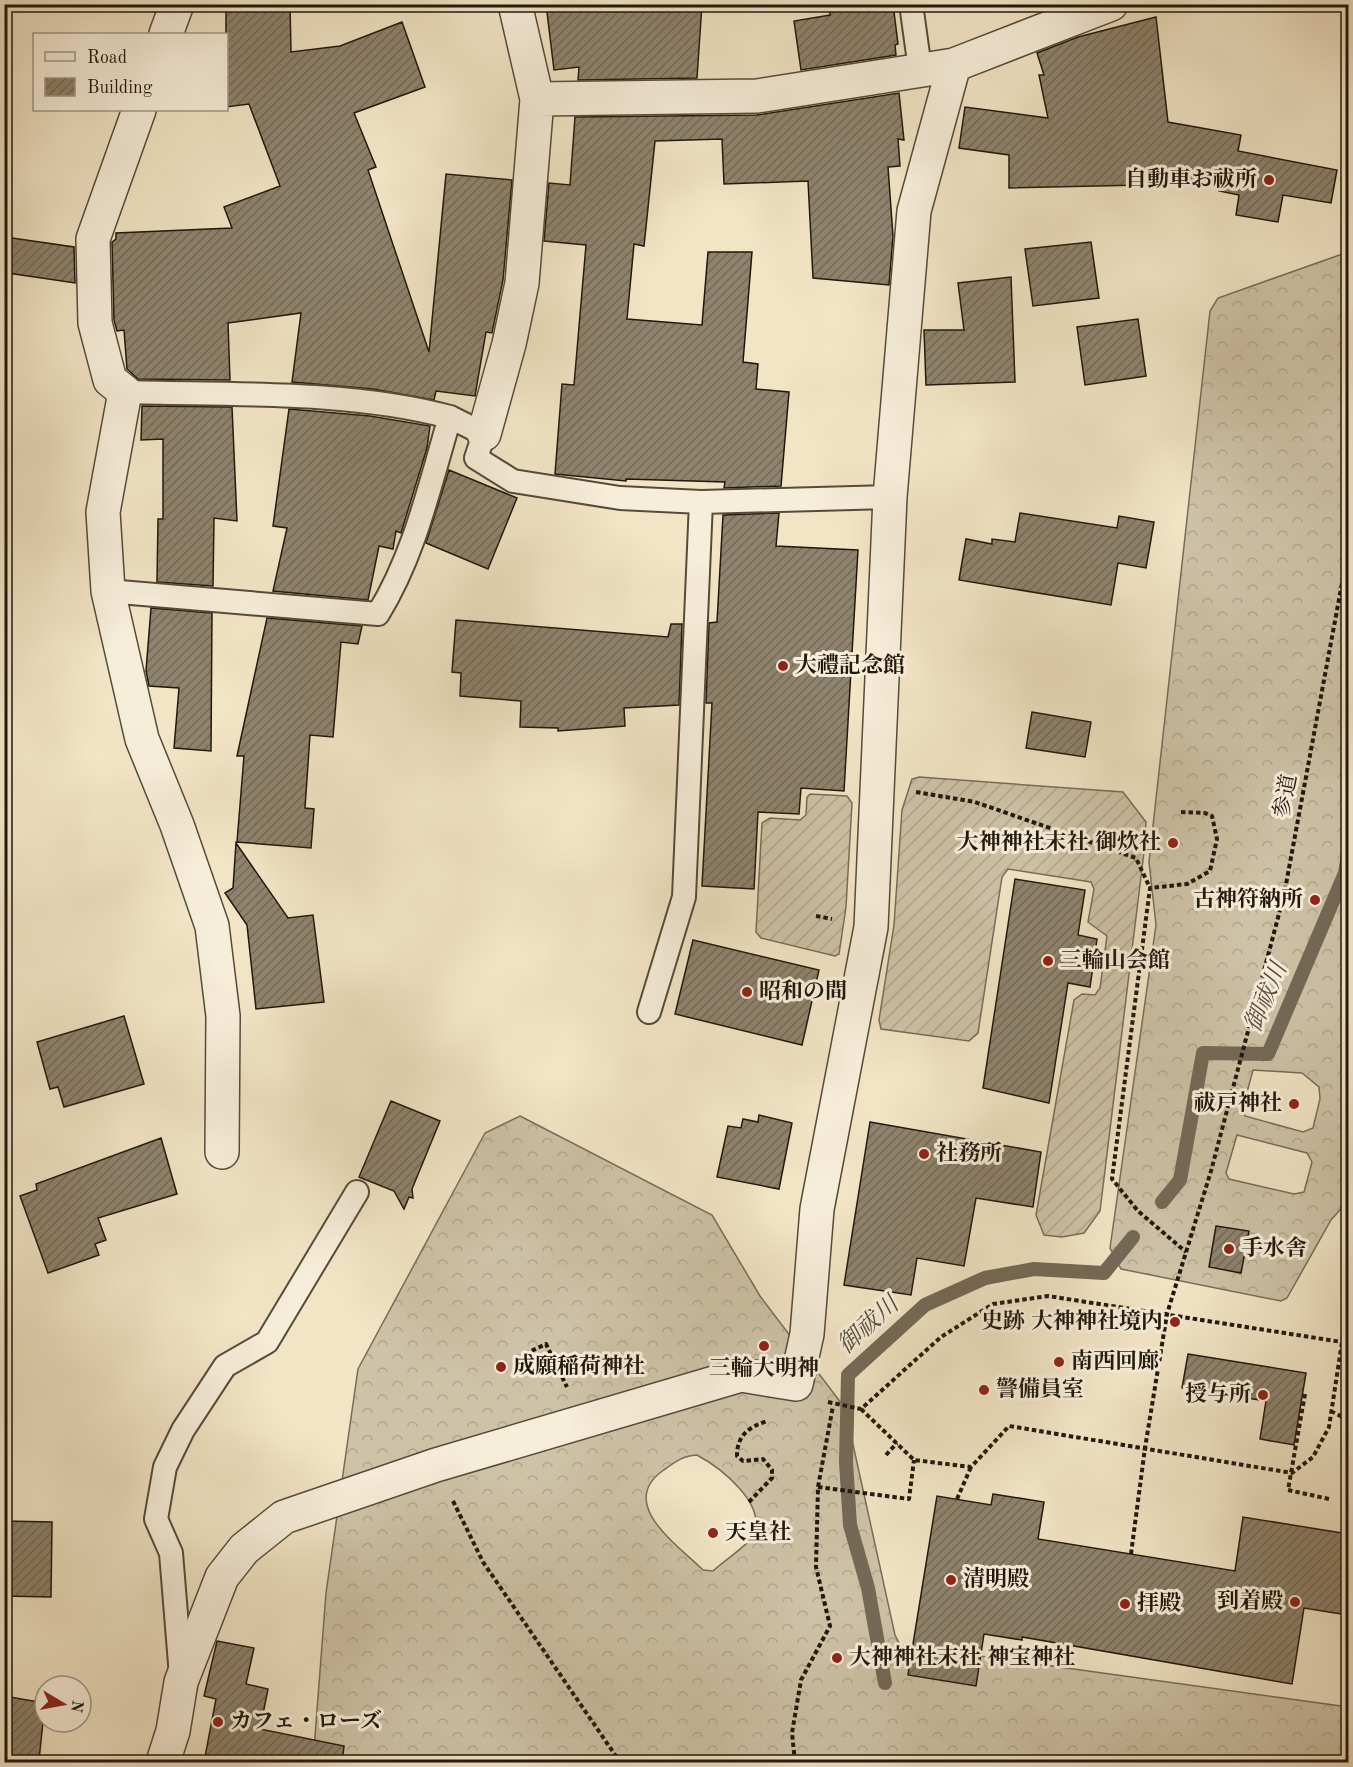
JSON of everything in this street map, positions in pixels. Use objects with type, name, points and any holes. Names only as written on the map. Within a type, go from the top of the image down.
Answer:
[{"type":"street","points":[[166,33],[177,4]]},
{"type":"street","points":[[484,434],[509,344],[522,283],[537,99],[515,4]]},
{"type":"street","points":[[537,99],[757,96],[954,64],[1111,4]]},
{"type":"street","points":[[163,1762],[173,1731],[181,1682],[222,1577],[244,1549],[284,1517],[435,1465],[741,1375],[796,1384],[807,1334],[817,1209],[871,927],[890,497],[914,211],[954,64]]},
{"type":"street","points":[[139,111],[93,239],[95,323],[110,380],[125,392],[103,512],[108,591],[142,739],[177,825],[212,926],[223,1016],[222,1152]]},
{"type":"lane","points":[[911,4],[920,69]]},
{"type":"lane","points":[[125,392],[287,397],[408,406],[450,417],[484,434],[476,458],[513,481],[620,498],[701,502],[890,497]]},
{"type":"lane","points":[[108,591],[378,614],[394,587],[412,543],[450,417]]},
{"type":"lane","points":[[650,1012],[684,897],[701,502]]},
{"type":"lane","points":[[181,1682],[171,1553],[156,1519],[165,1467],[183,1430],[225,1366],[267,1342],[357,1192]]},
{"type":"path","name":"参道","points":[[1131,1554],[1144,1448],[1167,1314],[1239,1067],[1284,895],[1348,551]]},
{"type":"path","points":[[912,791],[975,802],[1136,858],[1150,888],[1112,1179],[1138,1211],[1186,1252]]},
{"type":"path","points":[[1150,888],[1187,884],[1210,871],[1217,839],[1212,816],[1205,813],[1181,812]]},
{"type":"path","points":[[861,1409],[941,1337],[993,1305],[1047,1296],[1342,1342]]},
{"type":"path","points":[[957,1499],[971,1467],[1009,1426],[1292,1473],[1313,1457],[1329,1427],[1348,1304]]},
{"type":"path","points":[[525,1354],[546,1344],[583,1421]]},
{"type":"path","points":[[1305,1394],[1288,1490],[1329,1499]]},
{"type":"path","points":[[795,1762],[792,1733],[801,1680],[830,1626],[816,1567],[818,1487],[834,1405]]},
{"type":"path","points":[[840,1407],[861,1409],[914,1460],[971,1467]]},
{"type":"path","points":[[1331,1411],[1348,1420]]},
{"type":"path","points":[[749,1502],[772,1478],[772,1470],[763,1459],[743,1461],[737,1456],[737,1445],[748,1428],[769,1420]]},
{"type":"path","points":[[886,1455],[897,1443]]},
{"type":"path","points":[[818,1487],[909,1499],[914,1460]]},
{"type":"path","points":[[435,1465],[483,1562],[620,1762]]},
{"type":"green space","points":[[1348,252],[1348,1201],[1331,1220],[1287,1298],[1281,1301],[1121,1269],[1110,1248],[1156,925],[1149,862],[1210,311],[1218,298]],"holes":[[[1253,1070],[1302,1073],[1319,1087],[1320,1099],[1313,1128],[1303,1132],[1245,1116],[1243,1107]],[[1237,1135],[1307,1153],[1312,1162],[1304,1192],[1294,1194],[1229,1179],[1226,1173]]]},
{"type":"green space","points":[[919,777],[1123,792],[1146,822],[1100,1211],[1084,1233],[1062,1237],[1044,1235],[1036,1215],[1074,1000],[1082,994],[1095,995],[1100,988],[1107,936],[1088,922],[1094,889],[1091,882],[1008,869],[1002,877],[978,1033],[969,1041],[881,1029],[879,1020],[894,925],[902,810],[912,779]]},
{"type":"green space","points":[[810,794],[847,796],[852,803],[846,907],[839,954],[835,956],[761,938],[756,932],[762,823],[770,818],[800,820],[806,815],[807,797]]},
{"type":"green space","points":[[520,1116],[712,1215],[760,1296],[845,1408],[895,1635],[900,1645],[1348,1707],[1348,1762],[313,1762],[326,1593],[358,1369],[485,1133]],"holes":[[[697,1455],[730,1478],[740,1489],[749,1501],[756,1525],[749,1541],[713,1571],[703,1570],[668,1537],[649,1511],[646,1498],[649,1485],[661,1472],[678,1460]]]},
{"type":"building","points":[[226,4],[290,4],[291,52],[340,46],[402,22],[425,87],[354,113],[376,167],[368,170],[429,352],[446,174],[512,180],[503,280],[492,333],[486,332],[475,396],[436,391],[434,400],[373,389],[292,382],[301,313],[228,323],[230,380],[138,379],[127,369],[124,330],[117,331],[114,320],[112,242],[116,239],[116,233],[232,228],[224,207],[280,186],[249,104],[228,107],[228,33],[226,33]]},
{"type":"building","points":[[546,4],[702,4],[697,78],[578,80],[579,67],[554,70]]},
{"type":"building","points":[[829,4],[893,4],[898,44],[895,45],[896,55],[801,70],[794,21],[830,15]]},
{"type":"building","points":[[1156,17],[1168,122],[1241,135],[1238,151],[1337,170],[1331,203],[1283,195],[1278,222],[1236,215],[1239,195],[1219,191],[1219,183],[1180,184],[1141,176],[1142,185],[1009,188],[1009,155],[959,148],[965,107],[1048,118],[1039,75],[1044,75],[1037,53],[1078,37]]},
{"type":"building","points":[[899,93],[904,140],[898,139],[900,166],[888,167],[893,236],[889,285],[813,278],[808,181],[724,184],[722,139],[655,141],[644,246],[634,244],[627,319],[702,325],[708,252],[752,252],[743,362],[758,364],[756,389],[789,392],[781,486],[724,488],[725,482],[626,479],[626,481],[555,474],[562,384],[574,385],[586,245],[544,241],[549,183],[570,185],[575,117],[757,115]]},
{"type":"building","points":[[12,238],[74,247],[75,283],[8,273]]},
{"type":"building","points":[[1091,242],[1099,298],[1033,306],[1025,249]]},
{"type":"building","points":[[1011,277],[1015,382],[926,385],[924,330],[964,330],[958,283]]},
{"type":"building","points":[[1138,319],[1146,376],[1085,385],[1077,327]]},
{"type":"building","points":[[142,406],[232,407],[237,521],[214,518],[213,586],[157,582],[158,519],[163,519],[163,439],[141,440]]},
{"type":"building","points":[[289,409],[370,416],[430,426],[427,448],[401,533],[396,531],[393,549],[379,546],[368,600],[273,591],[287,528],[273,526]]},
{"type":"building","points":[[449,470],[517,498],[488,569],[426,543]]},
{"type":"building","name":"大禮記念館","points":[[779,513],[776,546],[858,550],[844,791],[801,788],[799,814],[758,812],[754,889],[702,886],[712,703],[706,703],[709,623],[717,622],[723,515]]},
{"type":"building","points":[[1020,513],[1117,528],[1119,516],[1154,522],[1146,568],[1118,563],[1111,605],[959,580],[966,539],[992,544],[992,539],[1015,542]]},
{"type":"building","points":[[151,608],[212,613],[211,751],[174,748],[179,688],[149,686],[146,671]]},
{"type":"building","points":[[267,618],[362,626],[358,644],[341,642],[333,737],[310,735],[305,808],[314,809],[311,848],[237,842],[244,756],[237,756]]},
{"type":"building","points":[[456,620],[668,637],[671,624],[682,624],[679,705],[624,708],[625,726],[558,731],[558,728],[520,727],[521,701],[460,696],[461,673],[452,672]]},
{"type":"building","points":[[1032,712],[1091,722],[1085,757],[1026,748]]},
{"type":"building","points":[[236,843],[288,918],[313,915],[324,1002],[256,1009],[247,925],[225,893],[233,888]]},
{"type":"building","name":"三輪山会館","points":[[1015,879],[1085,890],[1078,935],[1097,939],[1090,987],[1068,983],[1049,1103],[983,1088]]},
{"type":"building","name":"昭和の間","points":[[693,940],[819,970],[802,1045],[675,1014]]},
{"type":"building","points":[[124,1016],[144,1084],[64,1107],[58,1087],[50,1089],[37,1042]]},
{"type":"building","points":[[391,1101],[440,1121],[412,1189],[413,1198],[409,1197],[404,1209],[394,1191],[359,1177]]},
{"type":"building","points":[[759,1115],[792,1123],[779,1189],[717,1177],[728,1126],[741,1128],[743,1119],[758,1122]]},
{"type":"building","name":"社務所","points":[[870,1122],[1041,1152],[1033,1207],[976,1198],[964,1266],[917,1258],[911,1295],[844,1285]]},
{"type":"building","points":[[161,1138],[177,1194],[98,1218],[106,1240],[95,1244],[99,1255],[48,1273],[20,1196],[37,1190],[36,1184]]},
{"type":"building","name":"手水舎","points":[[1216,1226],[1249,1231],[1241,1273],[1209,1267]]},
{"type":"building","name":"授与所","points":[[1188,1354],[1306,1373],[1294,1445],[1260,1439],[1266,1401],[1182,1388]]},
{"type":"building","points":[[993,1494],[1044,1502],[1038,1539],[1235,1571],[1243,1517],[1348,1534],[1348,1615],[1304,1608],[1292,1684],[1022,1637],[1022,1640],[984,1634],[976,1686],[908,1675],[937,1496],[991,1505]]},
{"type":"building","points":[[4,1521],[52,1522],[51,1597],[4,1596]]},
{"type":"building","points":[[217,1641],[254,1648],[246,1684],[268,1689],[260,1729],[344,1746],[342,1762],[204,1762],[216,1699],[204,1696]]},
{"type":"building","points":[[4,1696],[33,1701],[33,1734],[42,1734],[39,1760],[4,1754]]},
{"type":"waterway","name":"御祓川","points":[[1162,1202],[1180,1180],[1203,1053],[1268,1054],[1345,873],[1348,854]]},
{"type":"waterway","name":"御祓川","points":[[885,1683],[868,1588],[850,1525],[846,1462],[848,1375],[925,1305],[985,1278],[1034,1269],[1104,1273],[1133,1237]]},
{"type":"place","name":"自動車お祓所","points":[[1269,180]]},
{"type":"place","name":"大禮記念館","points":[[783,666]]},
{"type":"place","name":"大神神社末社 御炊社","points":[[1173,843]]},
{"type":"place","name":"古神符納所","points":[[1315,900]]},
{"type":"place","name":"三輪山会館","points":[[1048,961]]},
{"type":"place","name":"昭和の間","points":[[747,992]]},
{"type":"place","name":"祓戸神社","points":[[1294,1104]]},
{"type":"place","name":"社務所","points":[[924,1154]]},
{"type":"place","name":"手水舎","points":[[1229,1249]]},
{"type":"place","name":"史跡 大神神社境内","points":[[1175,1322]]},
{"type":"place","name":"三輪大明神","points":[[764,1346]]},
{"type":"place","name":"南西回廊","points":[[1059,1362]]},
{"type":"place","name":"成願稲荷神社","points":[[501,1367]]},
{"type":"place","name":"警備員室","points":[[984,1390]]},
{"type":"place","name":"授与所","points":[[1263,1395]]},
{"type":"place","name":"天皇社","points":[[713,1533]]},
{"type":"place","name":"清明殿","points":[[951,1580]]},
{"type":"place","name":"到着殿","points":[[1295,1602]]},
{"type":"place","name":"拝殿","points":[[1125,1604]]},
{"type":"place","name":"大神神社末社 神宝神社","points":[[837,1658]]},
{"type":"place","name":"カフェ・ローズ","points":[[218,1722]]}]
